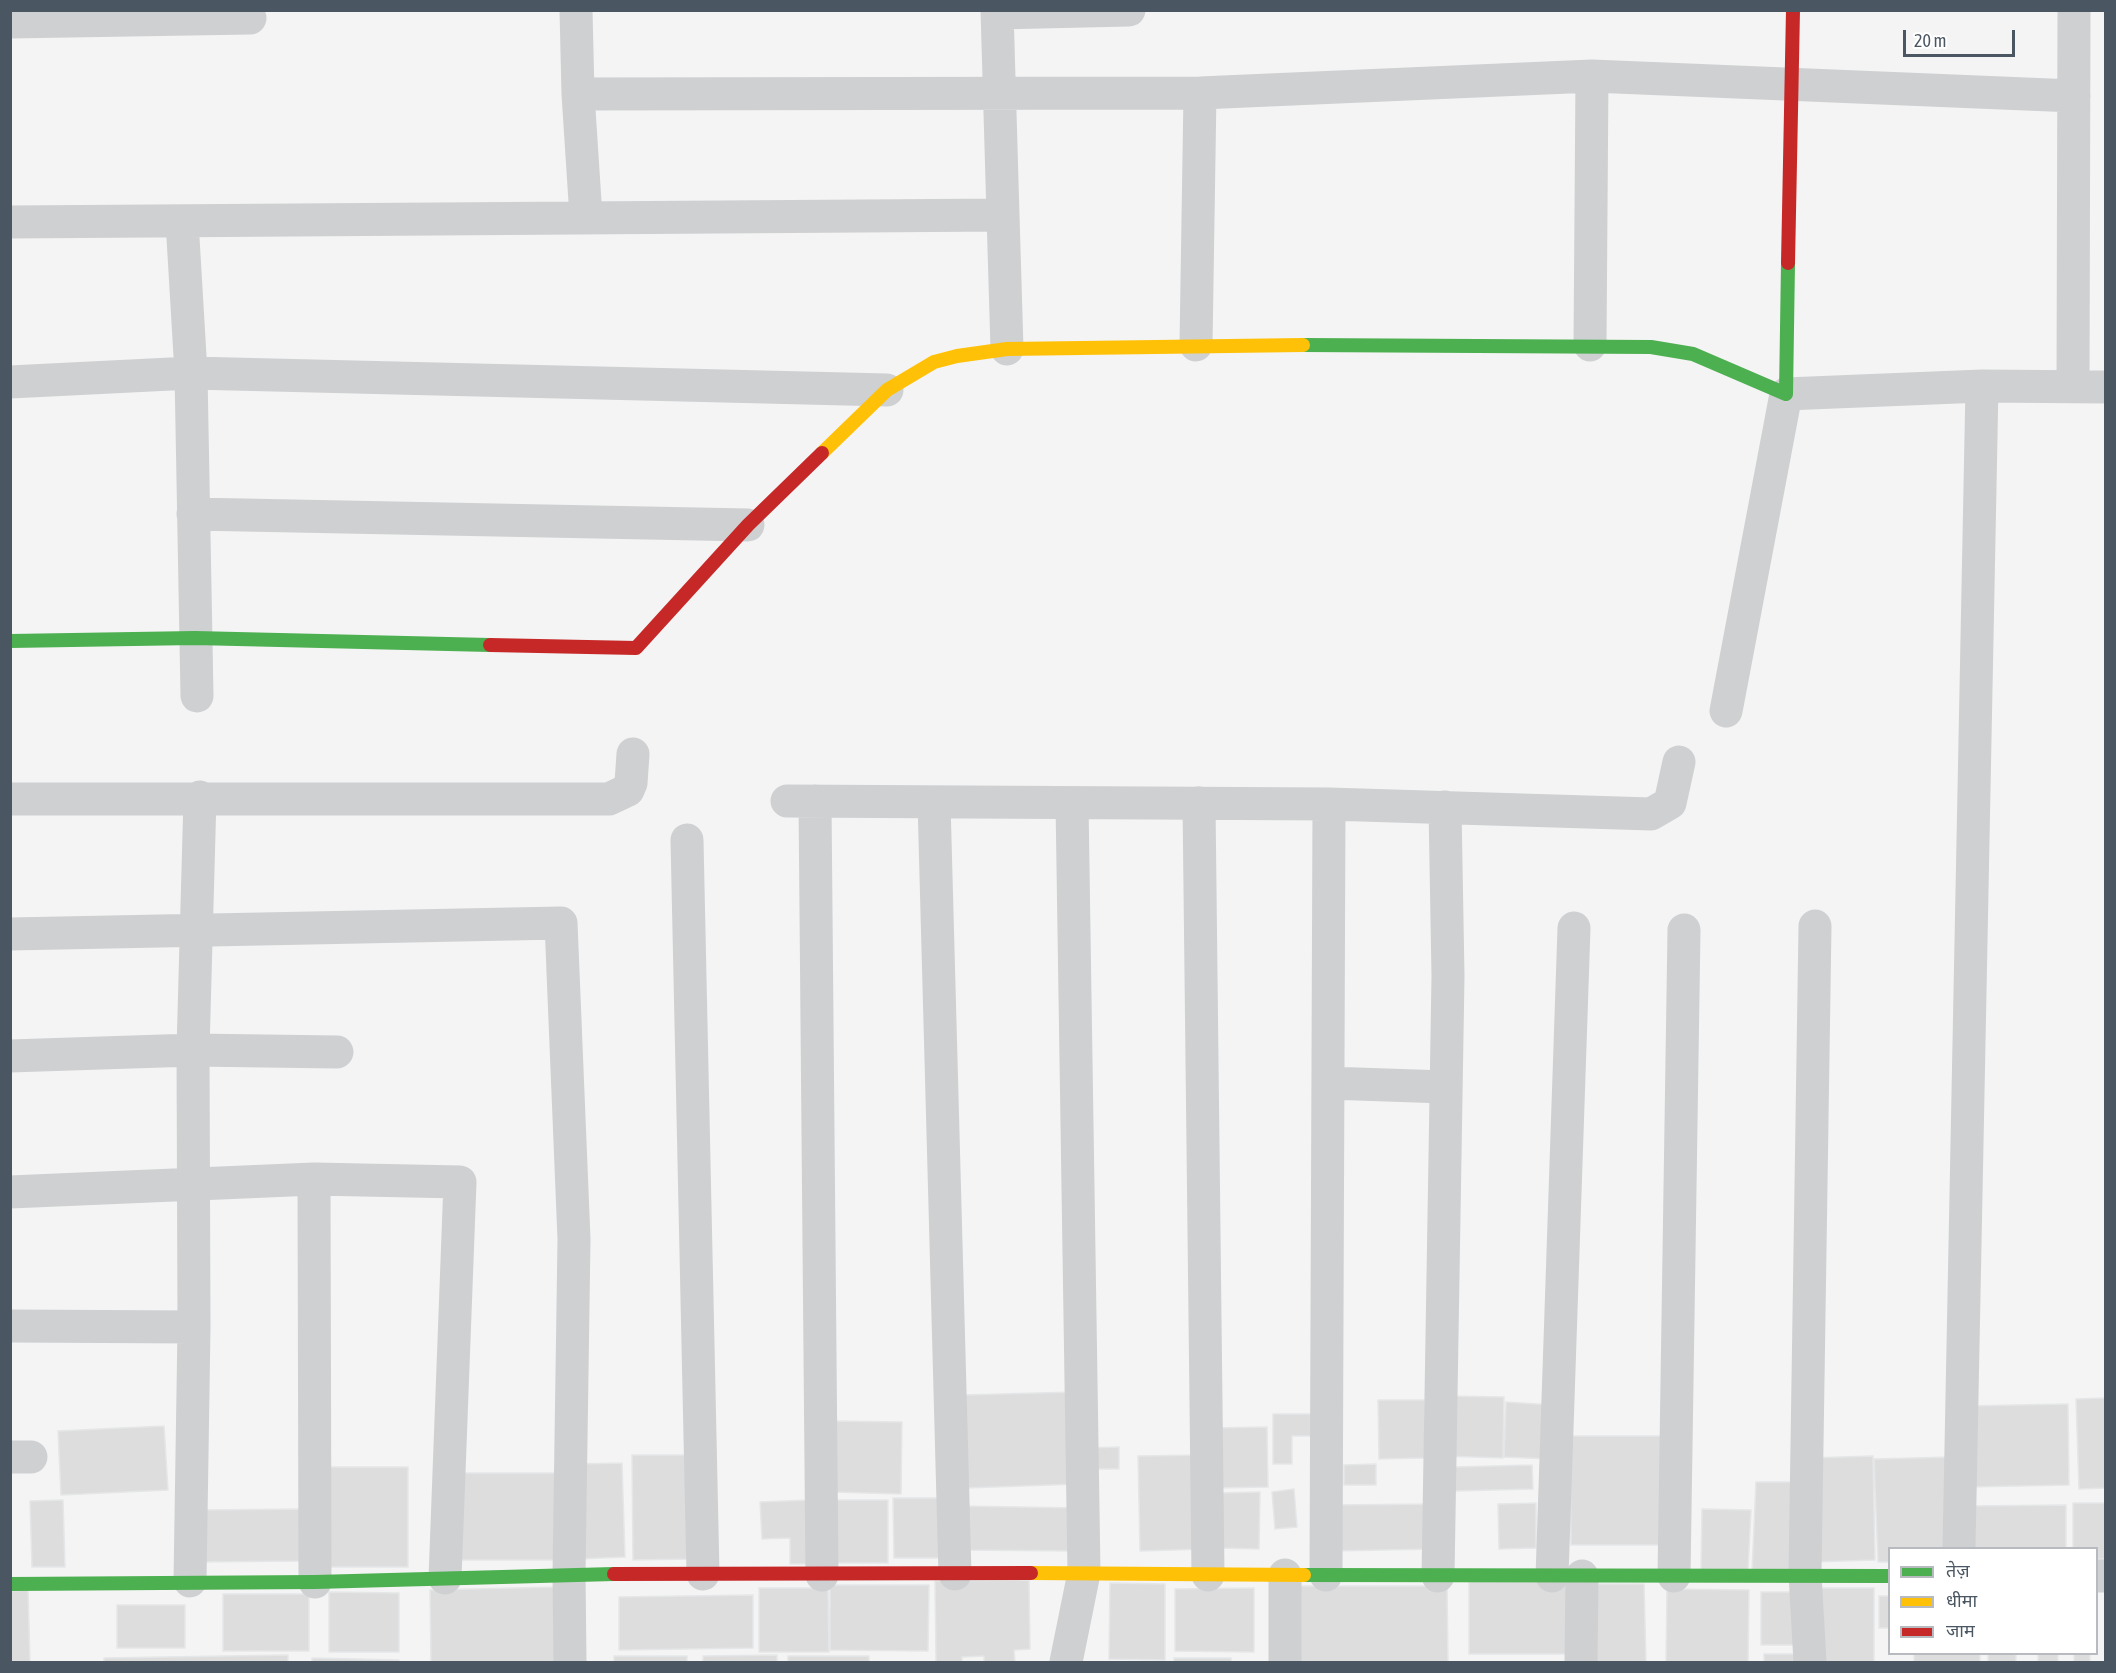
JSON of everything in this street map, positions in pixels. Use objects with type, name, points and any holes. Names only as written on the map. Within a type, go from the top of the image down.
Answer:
[{"type":"street","points":[[576,10],[578,94],[586,217]]},
{"type":"street","points":[[1007,349],[997,12],[1129,10]]},
{"type":"street","points":[[1726,711],[1786,394],[1793,10]]},
{"type":"street","points":[[2073,386],[2074,10]]},
{"type":"street","points":[[10,22],[250,18]]},
{"type":"street","points":[[578,94],[1200,93],[1592,76],[1793,82],[2074,96]]},
{"type":"street","points":[[1590,345],[1592,76]]},
{"type":"street","points":[[1196,345],[1200,93]]},
{"type":"street","points":[[10,222],[1003,214]]},
{"type":"street","points":[[182,221],[191,374],[197,696]]},
{"type":"street","points":[[10,641],[195,638],[636,648],[748,525],[887,390],[934,362],[957,356],[1007,349],[1196,345],[1590,345],[1673,349],[1693,354],[1786,394],[1982,386],[2106,387]]},
{"type":"street","points":[[10,382],[191,374],[887,390]]},
{"type":"street","points":[[1959,1547],[1982,386]]},
{"type":"street","points":[[193,514],[748,525]]},
{"type":"street","points":[[10,799],[200,797],[609,799],[628,790],[632,783],[633,754]]},
{"type":"street","points":[[822,1575],[801,801],[1329,804],[1652,814],[1670,803],[1679,762]]},
{"type":"street","points":[[190,1581],[194,1327],[193,1050],[200,797]]},
{"type":"street","points":[[934,802],[955,1574]]},
{"type":"street","points":[[1066,1662],[1084,1573],[1072,802]]},
{"type":"street","points":[[1199,803],[1208,1575]]},
{"type":"street","points":[[1326,1575],[1329,804]]},
{"type":"street","points":[[1438,1576],[1448,976],[1445,807]]},
{"type":"street","points":[[687,840],[703,1574]]},
{"type":"street","points":[[10,934],[561,923],[574,1239],[569,1574],[570,1662]]},
{"type":"street","points":[[1810,1662],[1805,1574],[1815,926]]},
{"type":"street","points":[[1574,928],[1567,1576],[1581,1662]]},
{"type":"street","points":[[1674,1576],[1684,930]]},
{"type":"street","points":[[10,1056],[193,1050],[337,1052]]},
{"type":"street","points":[[1328,1083],[1445,1087]]},
{"type":"street","points":[[10,1192],[314,1179],[460,1182],[445,1578]]},
{"type":"street","points":[[314,1179],[315,1582]]},
{"type":"street","points":[[10,1326],[194,1327]]},
{"type":"street","points":[[10,1584],[190,1581],[315,1582],[569,1574],[1084,1573],[1674,1576],[1805,1574],[1888,1576]]},
{"type":"street","points":[[1285,1575],[1285,1662]]},
{"type":"building","points":[[1075,1392],[1078,1484],[966,1488],[963,1395]]},
{"type":"building","points":[[1445,1396],[1504,1397],[1503,1458],[1443,1456]]},
{"type":"building","points":[[2106,1398],[2106,1488],[2079,1489],[2076,1399]]},
{"type":"building","points":[[1378,1400],[1425,1400],[1426,1458],[1379,1459]]},
{"type":"building","points":[[1506,1402],[1552,1405],[1549,1459],[1504,1457]]},
{"type":"building","points":[[2068,1404],[2069,1485],[1967,1487],[1966,1406]]},
{"type":"building","points":[[1273,1414],[1318,1414],[1318,1436],[1292,1436],[1292,1464],[1273,1464]]},
{"type":"building","points":[[834,1421],[902,1422],[901,1494],[833,1492]]},
{"type":"building","points":[[164,1426],[168,1490],[61,1495],[58,1431]]},
{"type":"building","points":[[1267,1427],[1268,1487],[1215,1488],[1214,1428]]},
{"type":"building","points":[[1570,1436],[1665,1436],[1665,1545],[1571,1545]]},
{"type":"building","points":[[1119,1447],[1119,1469],[1086,1469],[1087,1448]]},
{"type":"building","points":[[632,1455],[689,1455],[691,1559],[633,1560]]},
{"type":"building","points":[[1204,1455],[1206,1549],[1140,1551],[1138,1456]]},
{"type":"building","points":[[1873,1456],[1875,1560],[1812,1562],[1809,1458]]},
{"type":"building","points":[[1951,1457],[1954,1547],[1888,1547],[1888,1562],[1878,1562],[1874,1459]]},
{"type":"building","points":[[622,1463],[625,1557],[579,1559],[576,1464]]},
{"type":"building","points":[[1376,1464],[1376,1485],[1344,1485],[1344,1465]]},
{"type":"building","points":[[1532,1465],[1533,1489],[1454,1491],[1454,1467]]},
{"type":"building","points":[[323,1467],[408,1467],[408,1567],[323,1567]]},
{"type":"building","points":[[460,1473],[563,1473],[563,1560],[460,1560]]},
{"type":"building","points":[[1756,1482],[1803,1482],[1802,1571],[1752,1571]]},
{"type":"building","points":[[1294,1489],[1297,1527],[1275,1529],[1272,1492]]},
{"type":"building","points":[[1260,1492],[1259,1549],[1219,1548],[1219,1493]]},
{"type":"building","points":[[893,1498],[949,1498],[950,1558],[894,1558]]},
{"type":"building","points":[[63,1500],[65,1567],[32,1567],[30,1501]]},
{"type":"building","points":[[812,1500],[814,1564],[790,1564],[790,1538],[762,1539],[760,1502]]},
{"type":"building","points":[[826,1500],[888,1500],[888,1563],[826,1563]]},
{"type":"building","points":[[1536,1503],[1536,1548],[1499,1549],[1498,1504]]},
{"type":"building","points":[[2073,1503],[2106,1503],[2106,1559],[2098,1559],[2098,1547],[2073,1547]]},
{"type":"building","points":[[1433,1504],[1434,1549],[1332,1551],[1331,1505]]},
{"type":"building","points":[[2066,1505],[2066,1547],[1969,1547],[1969,1506]]},
{"type":"building","points":[[959,1506],[1078,1508],[1077,1551],[958,1550]]},
{"type":"building","points":[[303,1509],[303,1561],[198,1562],[198,1510]]},
{"type":"building","points":[[1702,1509],[1751,1510],[1748,1570],[1701,1570]]},
{"type":"building","points":[[1029,1580],[1030,1649],[1014,1650],[1015,1662],[984,1662],[984,1656],[962,1657],[962,1662],[936,1662],[935,1581]]},
{"type":"building","points":[[1469,1580],[1572,1580],[1572,1654],[1469,1654]]},
{"type":"building","points":[[1110,1583],[1165,1584],[1165,1660],[1109,1659]]},
{"type":"building","points":[[1593,1584],[1644,1584],[1646,1662],[1594,1662]]},
{"type":"building","points":[[830,1585],[929,1585],[928,1651],[830,1650]]},
{"type":"building","points":[[1297,1586],[1447,1586],[1448,1662],[1297,1662]]},
{"type":"building","points":[[557,1587],[559,1662],[431,1662],[430,1590]]},
{"type":"building","points":[[759,1588],[828,1588],[829,1652],[759,1652]]},
{"type":"building","points":[[1254,1588],[1254,1652],[1175,1651],[1175,1589]]},
{"type":"building","points":[[1817,1588],[1874,1588],[1874,1662],[1817,1662]]},
{"type":"building","points":[[1667,1589],[1749,1590],[1748,1662],[1666,1662]]},
{"type":"building","points":[[28,1590],[30,1662],[10,1662],[10,1591]]},
{"type":"building","points":[[329,1592],[399,1593],[399,1652],[329,1652]]},
{"type":"building","points":[[1761,1592],[1803,1592],[1802,1645],[1761,1645]]},
{"type":"building","points":[[223,1594],[309,1594],[309,1651],[223,1651]]},
{"type":"building","points":[[753,1595],[753,1648],[619,1650],[619,1597]]},
{"type":"building","points":[[1879,1596],[1888,1596],[1888,1628],[1879,1628]]},
{"type":"building","points":[[117,1605],[185,1605],[185,1648],[117,1648]]},
{"type":"building","points":[[1764,1654],[1803,1654],[1803,1662],[1764,1662]]},
{"type":"building","points":[[288,1655],[288,1662],[104,1662],[104,1658]]},
{"type":"building","points":[[777,1655],[777,1662],[703,1662],[703,1656]]},
{"type":"building","points":[[1914,1655],[1980,1655],[1980,1662],[1914,1662]]},
{"type":"building","points":[[1988,1655],[2016,1655],[2016,1662],[1988,1662]]},
{"type":"building","points":[[2038,1655],[2058,1655],[2058,1662],[2038,1662]]},
{"type":"building","points":[[2074,1655],[2090,1655],[2090,1662],[2074,1662]]},
{"type":"building","points":[[614,1656],[687,1656],[687,1662],[614,1662]]},
{"type":"building","points":[[788,1656],[869,1656],[869,1662],[788,1662]]},
{"type":"building","points":[[312,1658],[399,1660],[399,1662],[312,1662]]},
{"type":"building","points":[[1174,1658],[1231,1658],[1231,1662],[1174,1662]]},
{"type":"traffic: fast","points":[[1303,345],[1651,347],[1693,354],[1786,394],[1788,263]]},
{"type":"traffic: fast","points":[[10,641],[195,638],[490,645]]},
{"type":"traffic: fast","points":[[10,1584],[315,1582],[614,1574]]},
{"type":"traffic: fast","points":[[1304,1575],[1888,1576]]},
{"type":"traffic: slow","points":[[822,453],[887,390],[934,362],[957,356],[1007,349],[1303,345]]},
{"type":"traffic: slow","points":[[1031,1573],[1304,1575]]},
{"type":"traffic: jam","points":[[1788,263],[1793,10]]},
{"type":"traffic: jam","points":[[490,645],[636,648],[748,525],[822,453]]},
{"type":"traffic: jam","points":[[614,1574],[1031,1573]]}]
